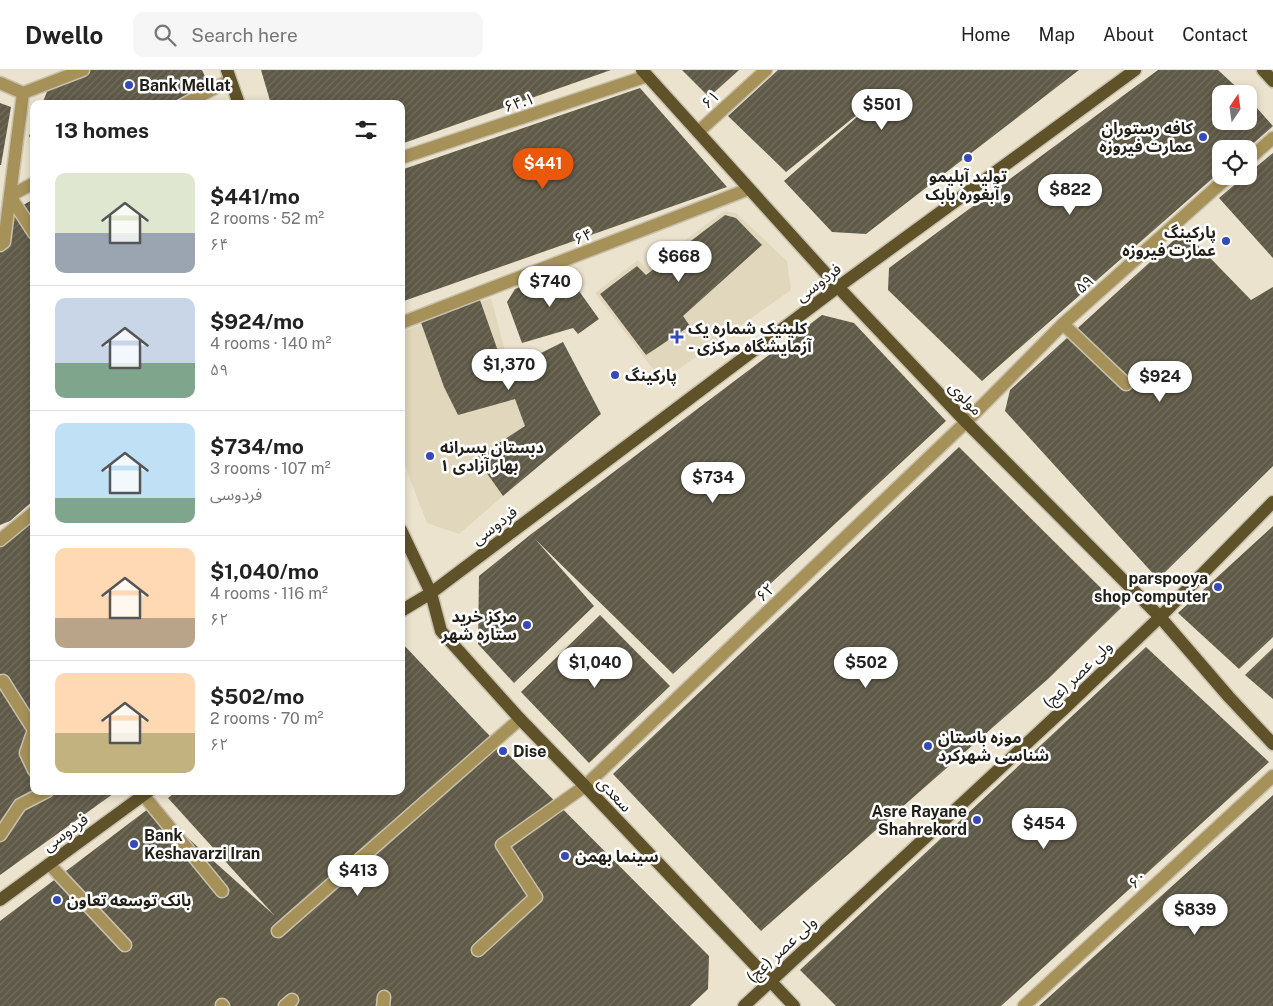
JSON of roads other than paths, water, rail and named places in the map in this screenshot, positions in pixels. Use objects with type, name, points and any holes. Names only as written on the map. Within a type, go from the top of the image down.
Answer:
[{"type":"main road","name":"فردوسی","points":[[405,609],[430,593],[838,287],[1135,70]]},
{"type":"main road","points":[[1263,70],[1273,81]]},
{"type":"main road","name":"مولوی","points":[[645,73],[838,287],[966,422],[1160,617],[1229,697],[1273,744]]},
{"type":"main road","points":[[229,75],[238,100]]},
{"type":"main road","name":"ولی عصر (عج)","points":[[744,1006],[1066,707],[1160,617],[1273,502]]},
{"type":"main road","name":"سعدی","points":[[405,539],[430,593],[441,631],[520,720],[794,1006]]},
{"type":"main road","name":"فردوسی","points":[[0,900],[141,795]]},
{"type":"street","points":[[0,83],[24,93],[84,70]]},
{"type":"street","name":"۶۱","points":[[698,132],[766,70]]},
{"type":"street","name":"۶۴.۱","points":[[405,157],[645,73]]},
{"type":"street","points":[[191,100],[229,75]]},
{"type":"street","points":[[0,245],[4,242],[24,93]]},
{"type":"street","points":[[1257,152],[1273,138]]},
{"type":"street","points":[[10,196],[30,185]]},
{"type":"street","name":"۵۹","points":[[966,422],[1063,324],[1220,185]]},
{"type":"street","name":"۶۴","points":[[405,321],[749,189]]},
{"type":"street","points":[[10,196],[30,227]]},
{"type":"street","points":[[1063,324],[1126,384]]},
{"type":"street","name":"۶۲","points":[[478,950],[536,897],[502,845],[585,786],[966,422]]},
{"type":"street","points":[[0,540],[30,515]]},
{"type":"street","points":[[3,681],[30,724]]},
{"type":"street","points":[[278,931],[520,720]]},
{"type":"street","points":[[30,742],[26,753],[30,762]]},
{"type":"street","name":"۶۰","points":[[1024,1006],[1273,776]]},
{"type":"street","points":[[2,829],[20,805],[39,795]]},
{"type":"street","points":[[146,795],[222,891]]},
{"type":"street","points":[[49,864],[125,945]]},
{"type":"place","name":"Bank Mellat","points":[[129,85]]},
{"type":"place","name":"کافه رستوران عمارت فیروزه","points":[[1203,137]]},
{"type":"place","name":"تولید آبلیمو و آبغوره بابک","points":[[968,158]]},
{"type":"place","name":"پارکینگ عمارت فیروزه","points":[[1226,241]]},
{"type":"place","name":"کلینیک شماره یک - آزمایشگاه مرکزی","points":[[677,337]]},
{"type":"place","name":"پارکینگ","points":[[615,375]]},
{"type":"place","name":"دبستان پسرانه بهار آزادی ۱","points":[[430,456]]},
{"type":"place","name":"parspooya shop computer","points":[[1218,587]]},
{"type":"place","name":"مرکز خرید ستاره شهر","points":[[527,625]]},
{"type":"place","name":"موزه باستان شناسی شهرکرد","points":[[928,746]]},
{"type":"place","name":"Dise","points":[[503,751]]},
{"type":"place","name":"Asre Rayane Shahrekord","points":[[977,820]]},
{"type":"place","name":"Bank Keshavarzi Iran","points":[[134,844]]},
{"type":"place","name":"سینما بهمن","points":[[565,856]]},
{"type":"place","name":"بانک توسعه تعاون","points":[[57,900]]}]
